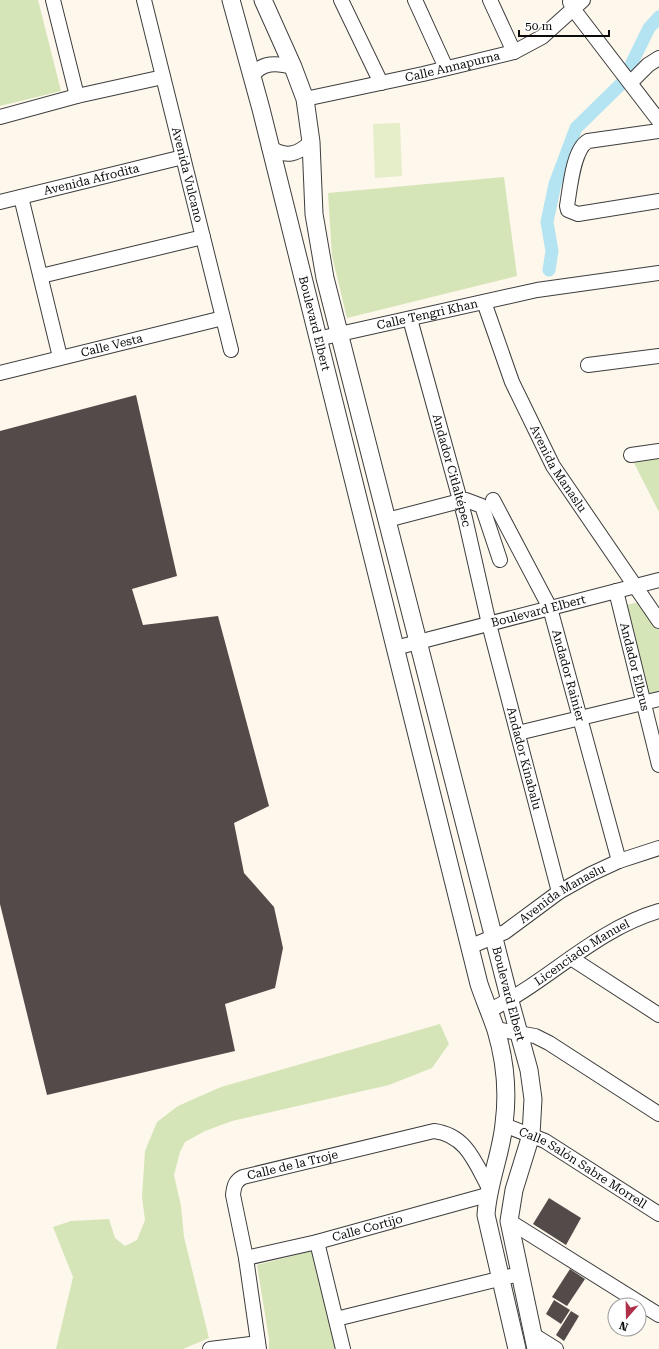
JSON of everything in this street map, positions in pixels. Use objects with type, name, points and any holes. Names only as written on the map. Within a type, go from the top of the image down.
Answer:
[{"type":"street","points":[[53,0],[77,96]]},
{"type":"street","name":"Avenida Vulcano","points":[[144,0],[231,350]]},
{"type":"street","name":"Boulevard Elbert","points":[[231,0],[252,76],[469,947],[479,984],[496,1029],[505,1080],[504,1125],[488,1191],[486,1215],[517,1349]]},
{"type":"street","name":"Boulevard Elbert","points":[[263,0],[293,67],[305,99],[311,142],[314,214],[317,241],[339,334],[532,1084],[531,1135],[514,1190],[509,1221],[534,1341]]},
{"type":"street","points":[[341,0],[381,83]]},
{"type":"street","points":[[414,0],[446,68]]},
{"type":"street","points":[[490,0],[514,52]]},
{"type":"street","points":[[575,3],[659,121]]},
{"type":"street","name":"Calle Annapurna","points":[[305,99],[514,52],[542,37],[575,3]]},
{"type":"street","points":[[631,82],[648,64],[659,58]]},
{"type":"street","points":[[252,76],[257,69],[269,64],[293,67]]},
{"type":"street","points":[[0,117],[77,96],[163,77]]},
{"type":"street","points":[[659,131],[588,140],[581,146],[577,154],[567,206],[568,210],[578,214],[659,201]]},
{"type":"street","points":[[269,147],[281,153],[293,154],[311,142]]},
{"type":"street","name":"Avenida Afrodita","points":[[0,202],[183,157]]},
{"type":"street","points":[[21,197],[60,357]]},
{"type":"street","points":[[41,276],[203,237]]},
{"type":"street","name":"Calle Tengri Khan","points":[[317,339],[537,290],[659,273]]},
{"type":"street","name":"Avenida Manaslu","points":[[484,302],[512,382],[553,466],[659,621]]},
{"type":"street","name":"Calle Vesta","points":[[0,373],[223,318]]},
{"type":"street","name":"Andador Citlaltépec","points":[[410,319],[460,500],[489,624]]},
{"type":"street","points":[[588,365],[659,356]]},
{"type":"street","points":[[631,455],[659,451]]},
{"type":"street","points":[[387,520],[460,500],[471,501],[482,506],[500,560]]},
{"type":"street","name":"Andador Rainier","points":[[493,500],[550,608],[619,862]]},
{"type":"street","name":"Boulevard Elbert","points":[[394,648],[659,580]]},
{"type":"street","name":"Andador Elbrus","points":[[616,591],[659,766]]},
{"type":"street","name":"Andador Kinabalu","points":[[489,624],[558,892]]},
{"type":"street","points":[[518,733],[659,699]]},
{"type":"street","name":"Avenida Manaslu","points":[[469,947],[505,932],[558,892],[591,874],[619,862],[659,848]]},
{"type":"street","name":"Licenciado Manuel","points":[[488,1011],[510,1001],[571,958],[635,920],[659,911]]},
{"type":"street","points":[[571,958],[659,1014]]},
{"type":"street","points":[[496,1029],[535,1036],[549,1043],[659,1114]]},
{"type":"street","name":"Calle Salón Sabre Morrell","points":[[504,1125],[546,1142],[659,1214]]},
{"type":"street","name":"Calle de la Troje","points":[[258,1346],[246,1258],[233,1195],[234,1186],[237,1180],[243,1177],[434,1131],[451,1135],[466,1146],[488,1191]]},
{"type":"street","name":"Calle Cortijo","points":[[246,1258],[317,1242],[488,1191]]},
{"type":"street","points":[[509,1221],[659,1315]]},
{"type":"street","points":[[317,1242],[343,1349]]},
{"type":"street","points":[[336,1319],[519,1274]]},
{"type":"street","points":[[534,1341],[556,1349]]},
{"type":"street","points":[[210,1349],[258,1346]]},
{"type":"green space","points":[[0,0],[38,0],[61,91],[0,106]]},
{"type":"green space","points":[[400,123],[402,176],[375,178],[373,124]]},
{"type":"green space","points":[[504,177],[517,276],[347,318],[332,256],[328,193]]},
{"type":"green space","points":[[659,457],[659,512],[633,461]]},
{"type":"green space","points":[[640,602],[659,630],[659,699],[650,701],[626,605]]},
{"type":"green space","points":[[440,1024],[449,1044],[432,1068],[389,1085],[232,1121],[205,1131],[185,1142],[180,1152],[174,1175],[181,1206],[184,1237],[209,1338],[183,1349],[56,1349],[73,1277],[53,1227],[71,1221],[109,1219],[115,1238],[125,1246],[137,1240],[145,1220],[142,1197],[145,1151],[157,1122],[178,1106],[221,1087]]},
{"type":"green space","points":[[316,1250],[340,1349],[269,1349],[269,1339],[257,1265]]},
{"type":"building","points":[[136,395],[177,576],[132,589],[143,625],[218,616],[269,806],[234,823],[244,873],[274,907],[283,948],[275,988],[225,1004],[235,1051],[47,1095],[0,904],[0,431]]},
{"type":"building","points":[[549,1198],[581,1218],[566,1245],[533,1224]]},
{"type":"building","points":[[570,1269],[585,1279],[567,1306],[552,1297]]},
{"type":"building","points":[[554,1300],[570,1310],[561,1324],[546,1314]]},
{"type":"building","points":[[571,1311],[579,1316],[564,1341],[556,1335]]},
{"type":"waterway","points":[[549,270],[552,251],[547,222],[555,184],[576,128],[622,83],[649,28],[659,17]]}]
